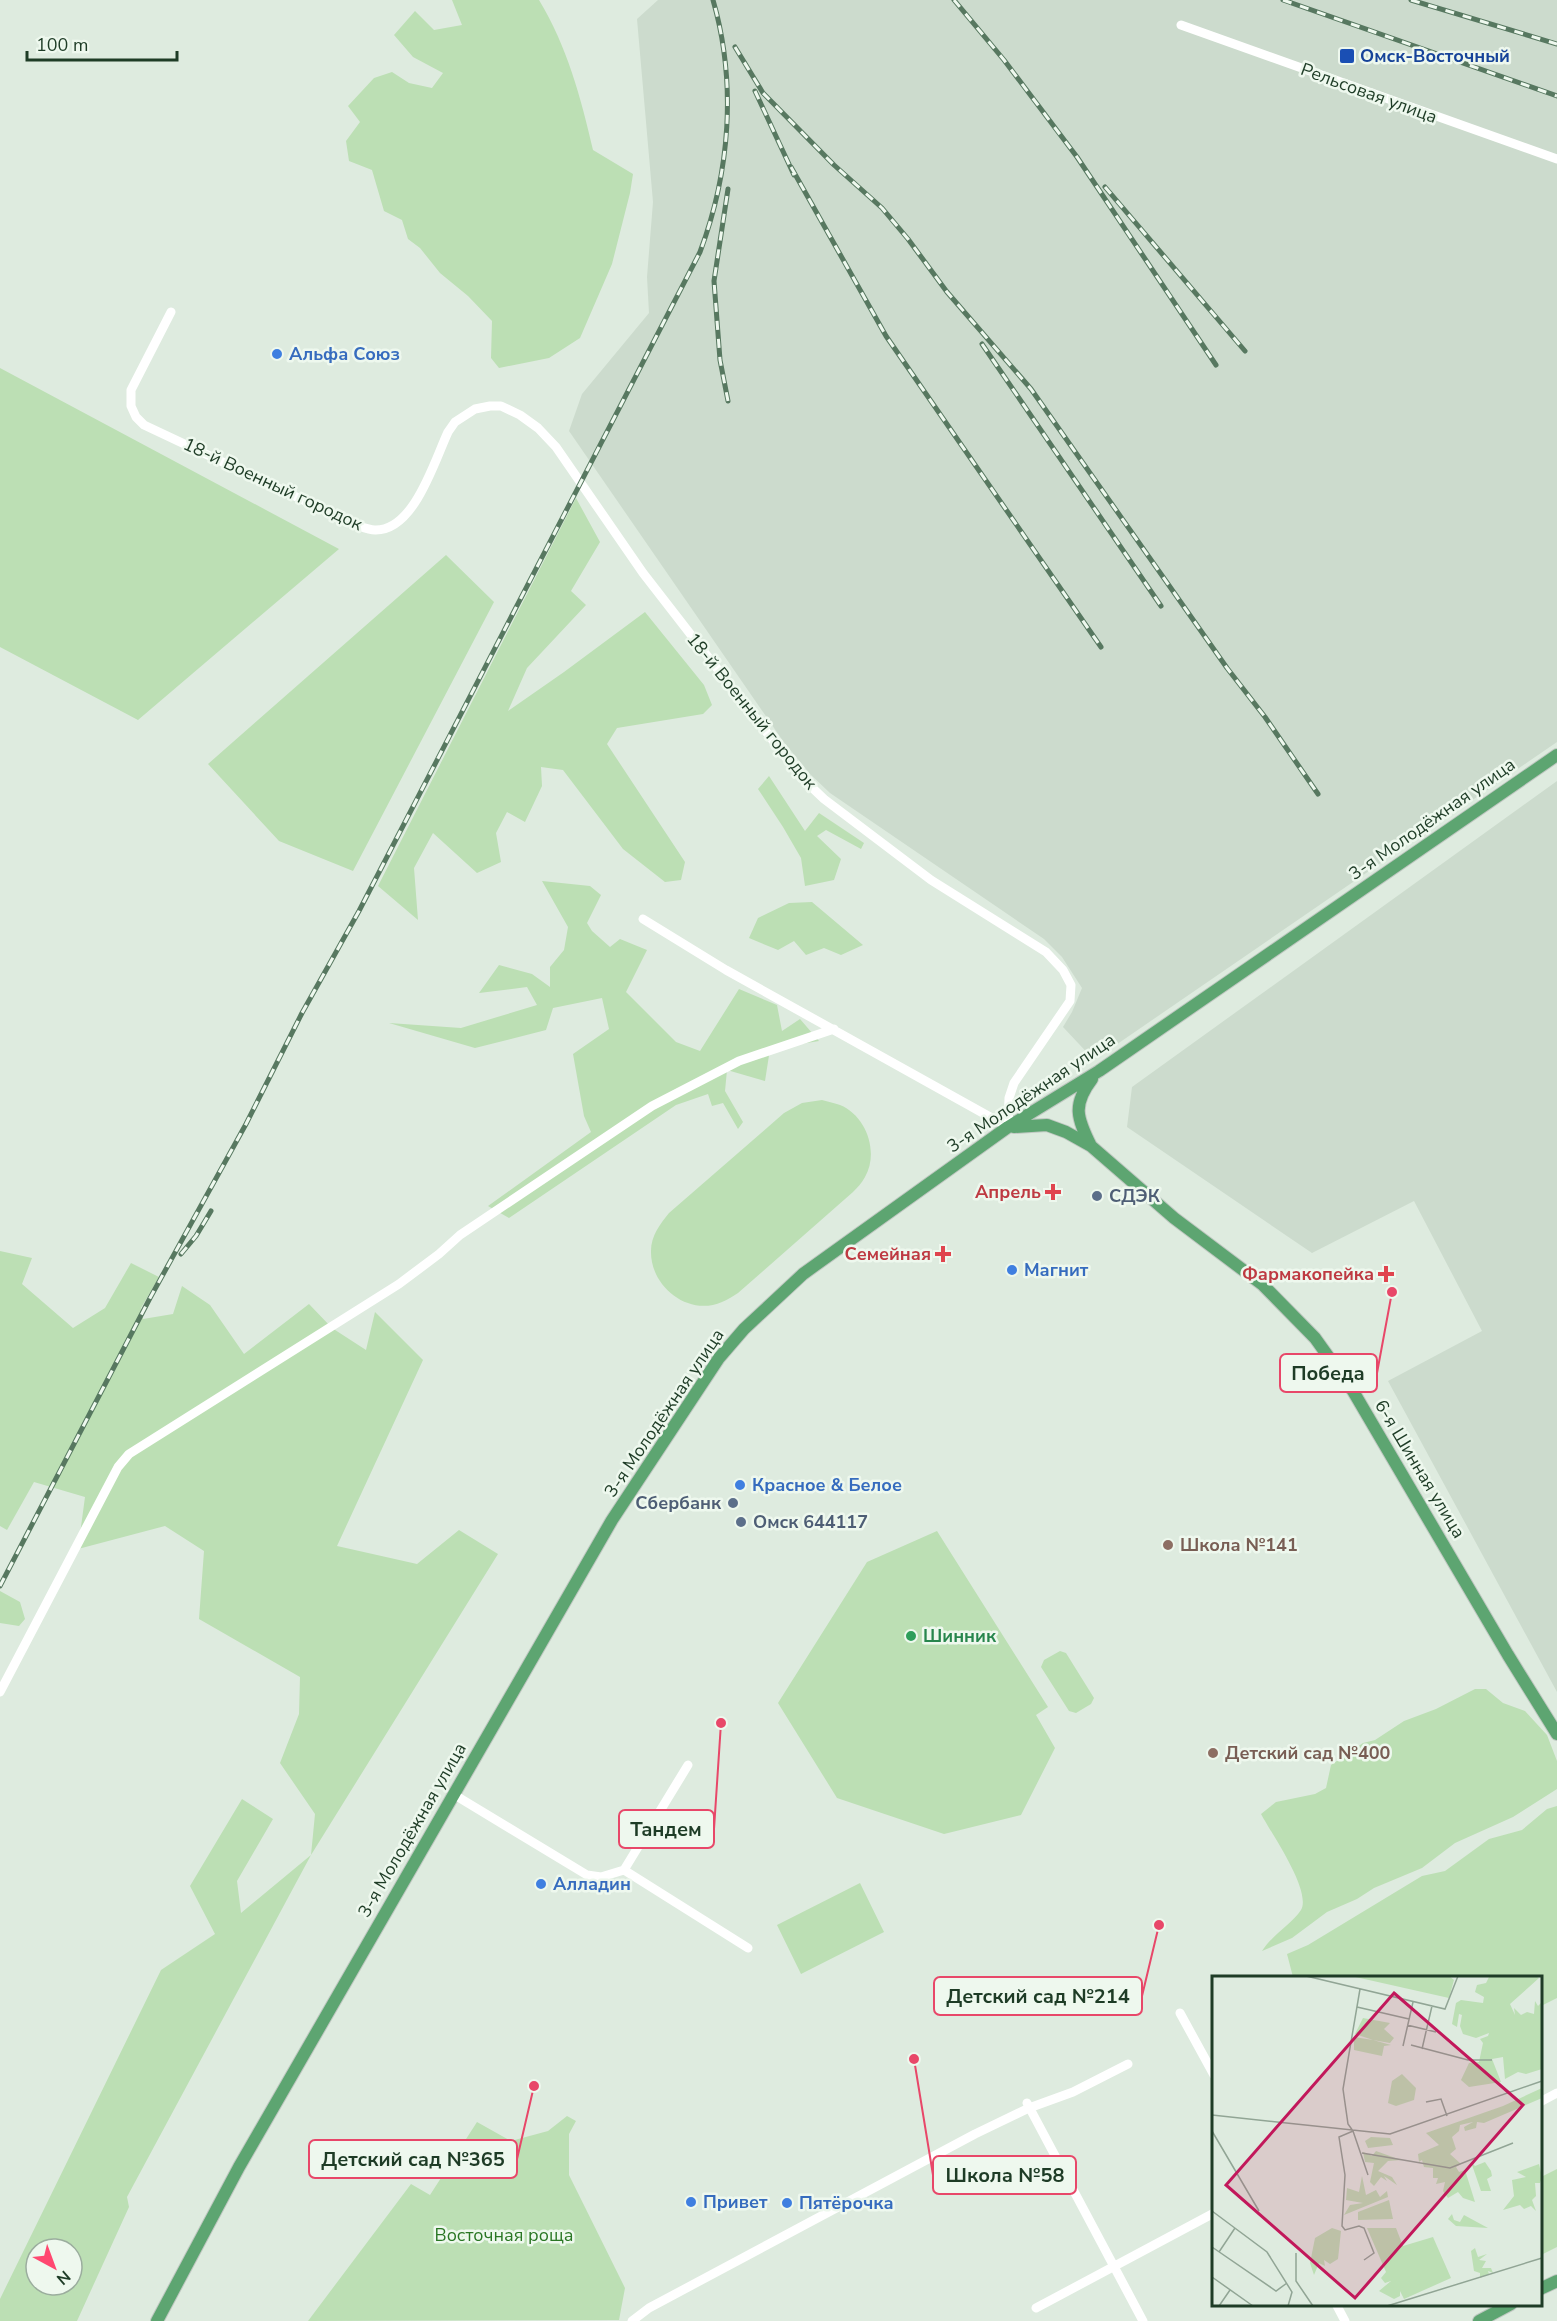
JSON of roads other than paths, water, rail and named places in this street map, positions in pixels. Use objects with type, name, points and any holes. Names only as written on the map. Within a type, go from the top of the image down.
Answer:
[{"type":"main road","name":"3-я Молодёжная улица","points":[[157,2321],[239,2167],[612,1520],[719,1358],[744,1329],[803,1274],[1008,1128],[1099,1071],[1557,755]]},
{"type":"main road","points":[[1091,1146],[1080,1125],[1078,1112],[1082,1093],[1099,1071]]},
{"type":"main road","name":"6-я Шинная улица","points":[[1008,1128],[1047,1125],[1066,1132],[1091,1146],[1174,1218],[1263,1285],[1320,1344],[1353,1391],[1557,1734]]},
{"type":"main road","points":[[1542,2288],[1557,2281]]},
{"type":"main road","points":[[1479,2321],[1507,2306]]},
{"type":"street","name":"Рельсовая улица","points":[[1181,25],[1557,159]]},
{"type":"street","name":"18-й Военный городок","points":[[171,312],[131,390],[131,406],[136,417],[144,424],[187,446],[356,525],[375,530],[393,525],[403,519],[416,503],[448,432],[455,422],[475,409],[501,406],[520,415],[537,428],[556,447],[643,573],[802,778],[824,799],[931,880],[1046,952],[1064,970],[1071,985],[1070,1001],[1014,1083],[1009,1098],[1008,1128]]},
{"type":"street","points":[[643,919],[726,970],[1008,1128]]},
{"type":"street","points":[[0,1692],[118,1467],[129,1454],[399,1284],[439,1254],[460,1234],[652,1106],[739,1061],[834,1029]]},
{"type":"street","points":[[453,1794],[587,1875],[601,1877],[624,1870],[688,1765]]},
{"type":"street","points":[[624,1870],[748,1948]]},
{"type":"street","points":[[1180,2013],[1212,2071]]},
{"type":"street","points":[[632,2321],[649,2307],[1028,2105],[1073,2092],[1128,2064]]},
{"type":"street","points":[[1542,2101],[1557,2093]]},
{"type":"street","points":[[1028,2105],[1143,2321]]},
{"type":"street","points":[[1036,2307],[1212,2214]]},
{"type":"street","points":[[1337,2306],[1345,2321]]},
{"type":"railway","points":[[0,1586],[150,1298],[359,911],[700,252],[718,191],[727,127],[725,63],[721,31],[713,0]]},
{"type":"railway","points":[[954,0],[1004,60],[1077,157],[1216,365]]},
{"type":"railway","points":[[1283,0],[1557,96]]},
{"type":"railway","points":[[1411,0],[1557,44]]},
{"type":"railway","points":[[735,47],[763,93],[834,165],[882,208],[947,292],[1031,389],[1318,794]]},
{"type":"railway","points":[[755,91],[794,175]]},
{"type":"railway","points":[[791,167],[886,336],[1101,647]]},
{"type":"railway","points":[[1105,187],[1245,351]]},
{"type":"railway","points":[[728,189],[714,281],[720,360],[728,401]]},
{"type":"railway","points":[[982,344],[1161,606]]},
{"type":"railway","points":[[181,1254],[196,1236],[211,1211]]},
{"type":"place","name":"Омск-Восточный","points":[[1347,56]]},
{"type":"place","name":"Альфа Союз","points":[[277,354]]},
{"type":"place","name":"Апрель","points":[[1053,1192]]},
{"type":"place","name":"СДЭК","points":[[1097,1196]]},
{"type":"place","name":"Семейная","points":[[943,1254]]},
{"type":"place","name":"Магнит","points":[[1012,1270]]},
{"type":"place","name":"Фармакопейка","points":[[1386,1274]]},
{"type":"place","name":"Победа","points":[[1392,1292]]},
{"type":"place","name":"Красное & Белое","points":[[740,1485]]},
{"type":"place","name":"Сбербанк","points":[[733,1503]]},
{"type":"place","name":"Омск 644117","points":[[741,1522]]},
{"type":"place","name":"Школа №141","points":[[1168,1545]]},
{"type":"place","name":"Шинник","points":[[911,1636]]},
{"type":"place","name":"Тандем","points":[[721,1723]]},
{"type":"place","name":"Детский сад №400","points":[[1213,1753]]},
{"type":"place","name":"Алладин","points":[[541,1884]]},
{"type":"place","name":"Детский сад №214","points":[[1159,1925]]},
{"type":"place","name":"Школа №58","points":[[914,2059]]},
{"type":"place","name":"Детский сад №365","points":[[534,2086]]},
{"type":"place","name":"Привет","points":[[691,2202]]},
{"type":"place","name":"Пятёрочка","points":[[787,2203]]},
{"type":"park label","name":"Восточная роща","points":[[504,2235]]}]
